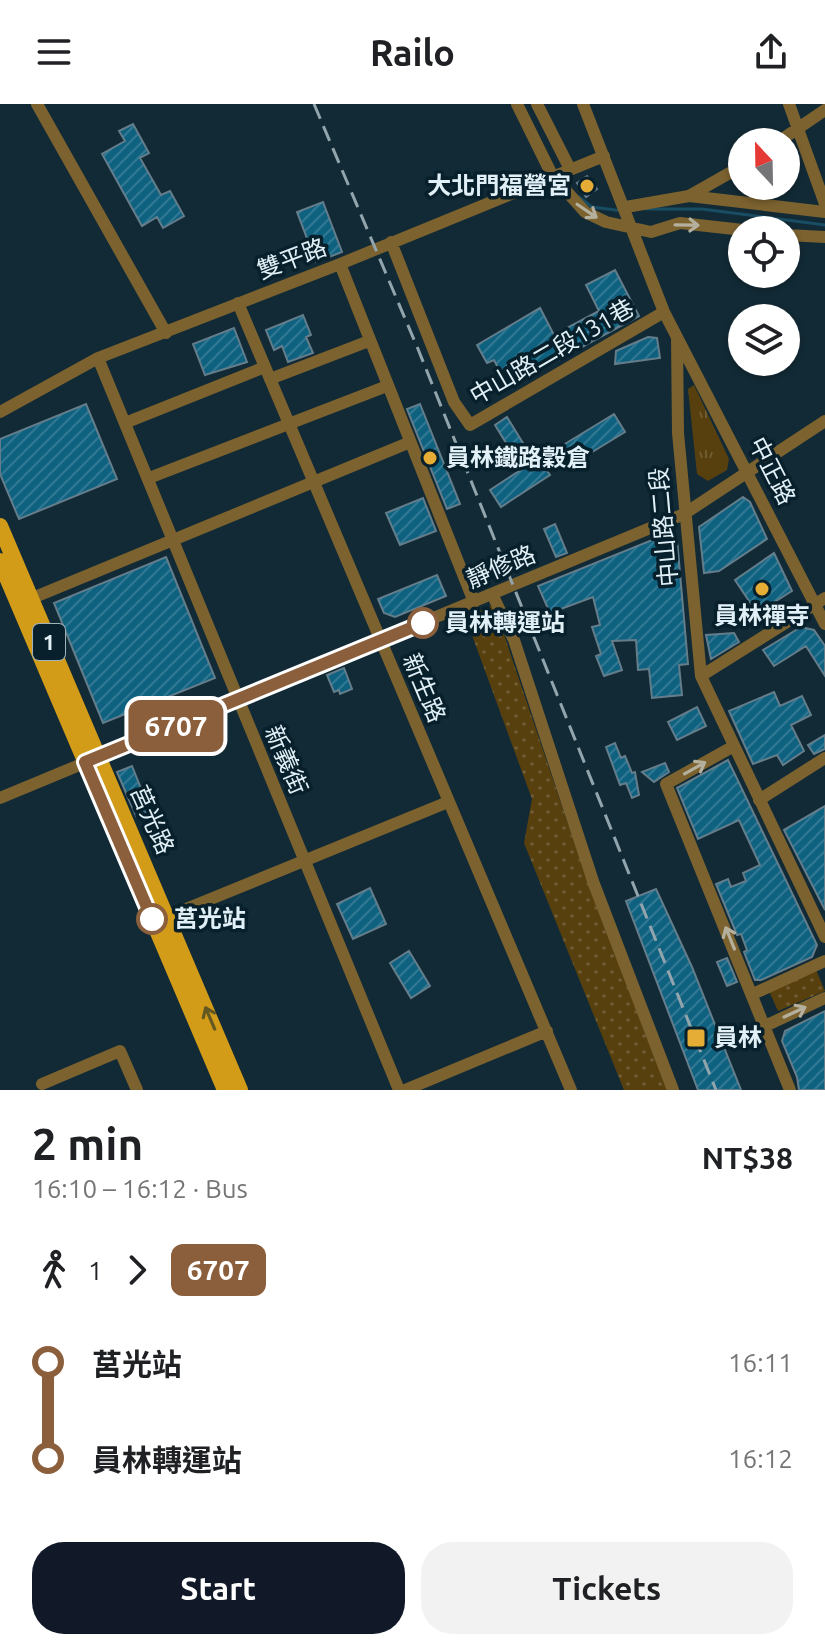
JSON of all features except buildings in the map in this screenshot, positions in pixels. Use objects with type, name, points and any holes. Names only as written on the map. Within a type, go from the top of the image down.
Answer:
[{"type":"main road","name":"莒光路","points":[[0,526],[92,760]]},
{"type":"main road","name":"莒光路","points":[[0,561],[240,1090]]},
{"type":"main road","name":"莒光路","points":[[160,919],[225,1090]]},
{"type":"street","points":[[37,104],[166,333]]},
{"type":"street","points":[[517,104],[552,175],[585,212],[606,222],[651,232],[680,223],[728,228]]},
{"type":"street","points":[[537,104],[570,169]]},
{"type":"street","name":"中山路二段","points":[[583,104],[677,338],[678,433],[701,676],[825,937]]},
{"type":"street","points":[[789,104],[798,128]]},
{"type":"street","points":[[799,128],[825,110]]},
{"type":"street","points":[[800,135],[825,204]]},
{"type":"street","name":"雙平路","points":[[0,412],[98,358],[340,264],[604,156]]},
{"type":"street","points":[[689,196],[728,174]]},
{"type":"street","points":[[626,207],[689,196],[825,212]]},
{"type":"street","points":[[800,236],[825,237]]},
{"type":"street","name":"中山路二段131巷","points":[[391,242],[454,402],[470,425],[664,312]]},
{"type":"street","points":[[340,264],[408,443],[474,602]]},
{"type":"street","name":"新生路","points":[[238,303],[571,1090]]},
{"type":"street","name":"中正路","points":[[677,338],[750,473],[813,606],[825,624]]},
{"type":"street","points":[[125,423],[369,341]]},
{"type":"street","name":"新義街","points":[[98,358],[237,700],[402,1090]]},
{"type":"street","points":[[149,478],[387,386]]},
{"type":"street","name":"靜修路","points":[[0,798],[493,596],[684,514],[825,421]]},
{"type":"street","points":[[30,599],[408,443]]},
{"type":"street","points":[[493,596],[514,640],[594,884],[673,1090]]},
{"type":"street","points":[[701,676],[825,598]]},
{"type":"street","points":[[734,746],[666,784],[790,1090]]},
{"type":"street","points":[[759,800],[825,758]]},
{"type":"street","points":[[160,919],[448,802]]},
{"type":"street","points":[[753,994],[825,961]]},
{"type":"street","points":[[765,1026],[825,998]]},
{"type":"street","points":[[402,1090],[547,1031]]},
{"type":"street","points":[[42,1084],[120,1051],[137,1090]]},
{"type":"green space","points":[[694,385],[729,459],[727,470],[708,481],[697,474],[688,389]]},
{"type":"green space","points":[[494,605],[591,892],[667,1090],[624,1090],[524,843],[532,799],[465,616]]},
{"type":"green space","points":[[816,970],[825,991],[778,1011],[769,991]]},
{"type":"waterway","points":[[579,197],[592,207],[623,211]]},
{"type":"waterway","points":[[646,209],[702,209],[825,225]]},
{"type":"railway","points":[[314,104],[418,349],[716,1090]]},
{"type":"bus line","name":"6707","points":[[152,919],[85,762],[423,623]]},
{"type":"place","name":"大北門福營宮","points":[[587,186]]},
{"type":"place","name":"員林鐵路穀倉","points":[[430,458]]},
{"type":"place","name":"員林禪寺","points":[[762,589]]},
{"type":"place","name":"員林轉運站","points":[[423,623]]},
{"type":"place","name":"莒光站","points":[[152,919]]},
{"type":"place","name":"員林","points":[[696,1038]]}]
